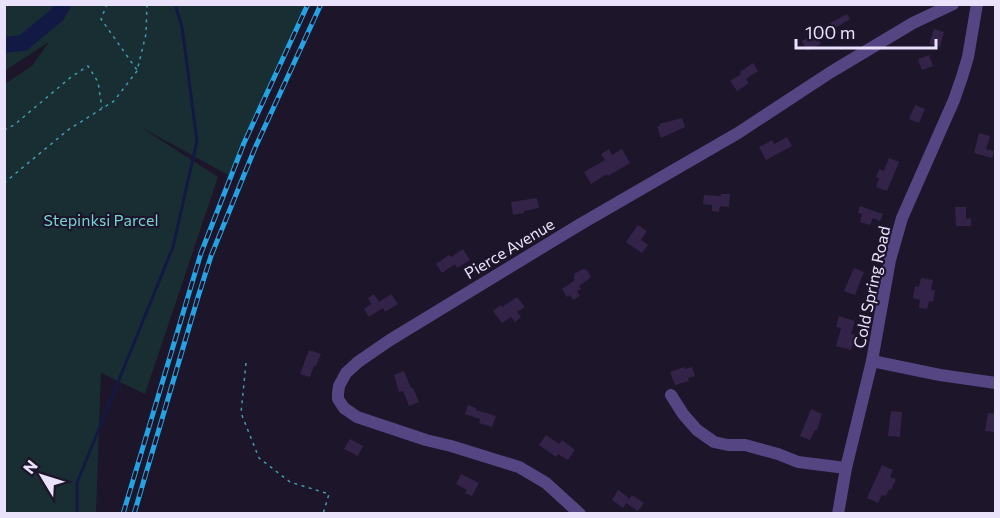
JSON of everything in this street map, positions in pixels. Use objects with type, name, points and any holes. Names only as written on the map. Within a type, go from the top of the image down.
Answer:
[{"type":"street","name":"Pierce Avenue","points":[[580,513],[546,483],[519,467],[357,417],[344,408],[338,399],[339,386],[346,373],[390,340],[559,237],[738,133],[831,72],[913,23],[953,4]]},
{"type":"street","name":"Cold Spring Road","points":[[838,513],[846,468],[872,361],[890,260],[902,218],[962,77],[977,4]]},
{"type":"street","points":[[872,361],[940,375],[996,383]]},
{"type":"street","points":[[671,395],[697,430],[714,441],[728,445],[745,445],[798,462],[846,468]]},
{"type":"path","points":[[107,4],[101,19],[137,71]]},
{"type":"path","points":[[4,183],[68,130],[114,101],[137,71],[146,34],[147,4]]},
{"type":"path","points":[[4,130],[15,125],[71,77],[88,66],[98,82],[102,108]]},
{"type":"path","points":[[246,363],[241,412],[259,458],[290,482],[329,494],[323,513]]},
{"type":"green space","name":"Stepinksi Parcel","points":[[5,4],[309,5],[230,176],[139,126],[218,177],[145,394],[101,373],[96,513],[5,513],[5,84],[32,66],[49,42],[5,70]]},
{"type":"building","points":[[847,14],[850,19],[818,39],[821,44],[807,51],[802,41],[809,37],[806,31],[817,26],[819,29]]},
{"type":"building","points":[[934,29],[944,32],[940,47],[929,44]]},
{"type":"building","points":[[929,55],[933,66],[922,70],[918,59]]},
{"type":"building","points":[[753,63],[758,71],[746,79],[749,83],[737,91],[730,81]]},
{"type":"building","points":[[915,105],[925,109],[919,123],[909,119]]},
{"type":"building","points":[[682,118],[685,127],[661,138],[657,126],[660,126],[659,124]]},
{"type":"building","points":[[979,133],[990,136],[986,149],[994,151],[992,158],[974,153]]},
{"type":"building","points":[[787,137],[792,146],[766,160],[759,147],[772,140],[774,144]]},
{"type":"building","points":[[609,149],[612,155],[622,149],[630,163],[591,184],[584,172],[605,160],[601,154]]},
{"type":"building","points":[[889,158],[899,162],[887,191],[876,187],[879,178],[876,177],[879,169],[884,171]]},
{"type":"building","points":[[721,194],[730,194],[729,207],[720,206],[719,212],[712,211],[712,205],[703,204],[704,195],[721,196]]},
{"type":"building","points":[[537,198],[539,208],[513,215],[511,202]]},
{"type":"building","points":[[860,206],[883,214],[880,221],[873,218],[870,225],[860,222],[862,214],[858,213]]},
{"type":"building","points":[[955,207],[966,207],[966,219],[971,218],[971,226],[956,226]]},
{"type":"building","points":[[638,225],[647,231],[641,240],[648,245],[642,253],[626,242]]},
{"type":"building","points":[[463,249],[470,260],[457,268],[455,264],[442,273],[436,264]]},
{"type":"building","points":[[854,268],[864,272],[855,295],[844,291]]},
{"type":"building","points":[[586,269],[591,277],[579,286],[573,277]]},
{"type":"building","points":[[921,278],[933,280],[931,290],[935,290],[933,302],[929,301],[927,309],[919,308],[920,300],[913,298],[915,286],[919,287]]},
{"type":"building","points":[[575,280],[581,289],[577,291],[580,296],[573,300],[570,295],[567,297],[562,289]]},
{"type":"building","points":[[374,294],[379,302],[391,294],[398,304],[385,312],[383,308],[369,317],[364,309],[371,304],[368,298]]},
{"type":"building","points":[[517,297],[525,307],[517,312],[521,317],[515,322],[511,317],[502,323],[493,311]]},
{"type":"building","points":[[839,316],[855,321],[851,334],[856,335],[851,350],[836,346],[841,328],[836,327]]},
{"type":"building","points":[[309,350],[321,354],[310,377],[300,374]]},
{"type":"building","points":[[684,367],[685,369],[692,367],[695,376],[688,378],[689,381],[675,385],[670,372]]},
{"type":"building","points":[[404,371],[419,402],[409,406],[403,391],[399,392],[394,375]]},
{"type":"building","points":[[468,405],[496,416],[492,427],[479,423],[480,419],[465,414]]},
{"type":"building","points":[[811,409],[822,414],[817,430],[810,440],[800,436]]},
{"type":"building","points":[[891,411],[902,412],[900,437],[888,436]]},
{"type":"building","points":[[988,413],[996,414],[996,432],[985,431]]},
{"type":"building","points":[[546,435],[559,444],[562,440],[575,450],[568,460],[558,454],[556,457],[539,445]]},
{"type":"building","points":[[350,439],[363,446],[358,456],[344,449]]},
{"type":"building","points":[[882,465],[893,470],[890,477],[896,479],[891,490],[889,489],[886,496],[882,495],[878,503],[867,498]]},
{"type":"building","points":[[461,474],[479,483],[472,496],[456,484]]},
{"type":"building","points":[[618,490],[629,498],[623,508],[612,500]]},
{"type":"building","points":[[632,495],[644,503],[638,511],[626,503]]},
{"type":"waterway","points":[[4,45],[23,43],[57,15],[63,4]]},
{"type":"waterway","points":[[77,514],[77,483],[173,247],[197,141],[182,27],[175,4]]},
{"type":"railway","points":[[123,514],[201,253],[244,143],[308,4]]},
{"type":"railway","points":[[134,514],[211,256],[255,148],[321,4]]}]
